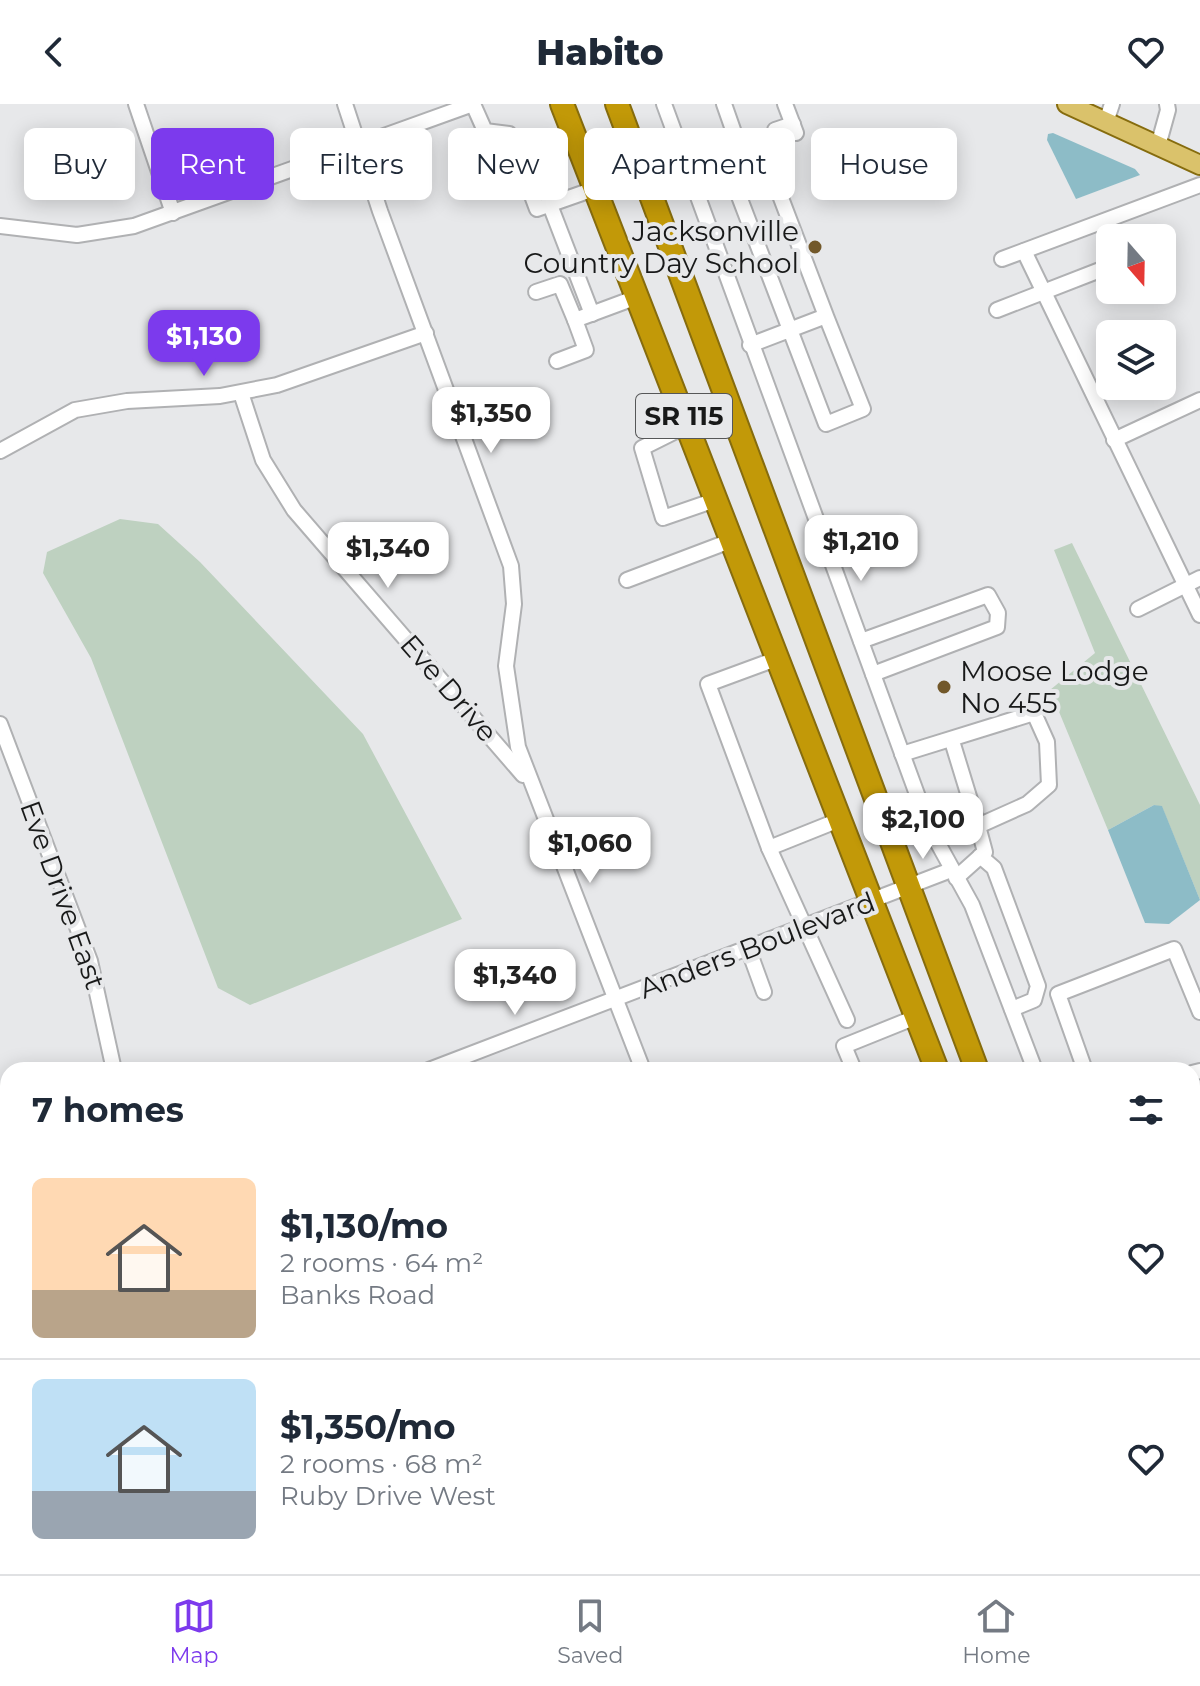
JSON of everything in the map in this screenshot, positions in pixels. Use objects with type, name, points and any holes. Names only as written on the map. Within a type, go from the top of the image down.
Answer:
[{"type":"highway","name":"SR 115","points":[[562,104],[584,162]]},
{"type":"highway","name":"SR 115","points":[[617,104],[974,1062]]},
{"type":"highway","name":"SR 115","points":[[598,200],[934,1062]]},
{"type":"main road","points":[[1067,104],[1109,113],[1158,146],[1200,165]]},
{"type":"street","points":[[136,104],[173,213]]},
{"type":"street","points":[[345,104],[352,128]]},
{"type":"street","points":[[402,128],[454,107],[473,104],[485,131],[509,134],[537,209],[584,193]]},
{"type":"street","points":[[664,104],[673,128]]},
{"type":"street","points":[[724,104],[732,128]]},
{"type":"street","points":[[785,104],[794,128]]},
{"type":"street","points":[[1158,146],[1167,104]]},
{"type":"street","points":[[0,226],[77,235],[134,226],[290,171]]},
{"type":"street","points":[[773,177],[826,316],[863,409],[826,424],[788,332],[737,191],[773,177]]},
{"type":"street","points":[[1002,259],[1200,185]]},
{"type":"street","points":[[378,200],[511,566],[514,604],[506,666],[518,747],[640,1062]]},
{"type":"street","points":[[699,200],[929,827],[972,905],[1032,1062]]},
{"type":"street","points":[[550,205],[592,314]]},
{"type":"street","points":[[1024,251],[1200,615]]},
{"type":"street","points":[[997,310],[1096,272]]},
{"type":"street","points":[[536,292],[560,284],[586,350],[557,361]]},
{"type":"street","points":[[575,320],[637,297]]},
{"type":"street","points":[[750,345],[826,316]]},
{"type":"street","points":[[0,451],[75,410],[101,404],[241,393],[277,385],[426,333]]},
{"type":"street","name":"Eve Drive","points":[[241,393],[263,460],[294,510],[531,785]]},
{"type":"street","points":[[1114,440],[1200,400]]},
{"type":"street","points":[[688,425],[642,448],[663,518],[715,500]]},
{"type":"street","points":[[627,580],[730,541]]},
{"type":"street","points":[[1138,609],[1200,578]]},
{"type":"street","points":[[861,641],[988,595],[998,613],[997,627],[873,674]]},
{"type":"street","points":[[776,659],[708,684],[769,848],[847,1020]]},
{"type":"street","points":[[902,754],[952,741],[1034,713],[1047,742],[1049,785],[1027,804],[978,826]]},
{"type":"street","name":"Eve Drive East","points":[[0,724],[90,961],[112,1062]]},
{"type":"street","points":[[952,741],[985,852],[980,856],[994,868],[1038,986],[1034,1000],[1012,1009]]},
{"type":"street","points":[[769,848],[839,820]]},
{"type":"street","name":"Anders Boulevard","points":[[450,1062],[908,888],[954,874],[980,856]]},
{"type":"street","points":[[748,948],[764,992]]},
{"type":"street","points":[[1082,1062],[1058,994],[1174,949],[1200,1012]]},
{"type":"street","points":[[851,1062],[844,1046],[916,1017]]},
{"type":"green space","points":[[120,519],[158,524],[200,562],[363,734],[462,919],[250,1005],[218,988],[91,658],[43,573],[47,552]]},
{"type":"green space","points":[[1072,543],[1200,805],[1200,900],[1162,807],[1154,805],[1108,830],[1050,690],[1095,653],[1054,550]]},
{"type":"water","points":[[1053,133],[1135,169],[1140,175],[1076,199],[1047,140],[1048,134]]},
{"type":"water","points":[[1154,805],[1162,806],[1200,900],[1169,924],[1145,923],[1108,830]]},
{"type":"place","name":"Jacksonville Country Day School","points":[[815,247]]},
{"type":"place","name":"Moose Lodge No 455","points":[[944,687]]}]
